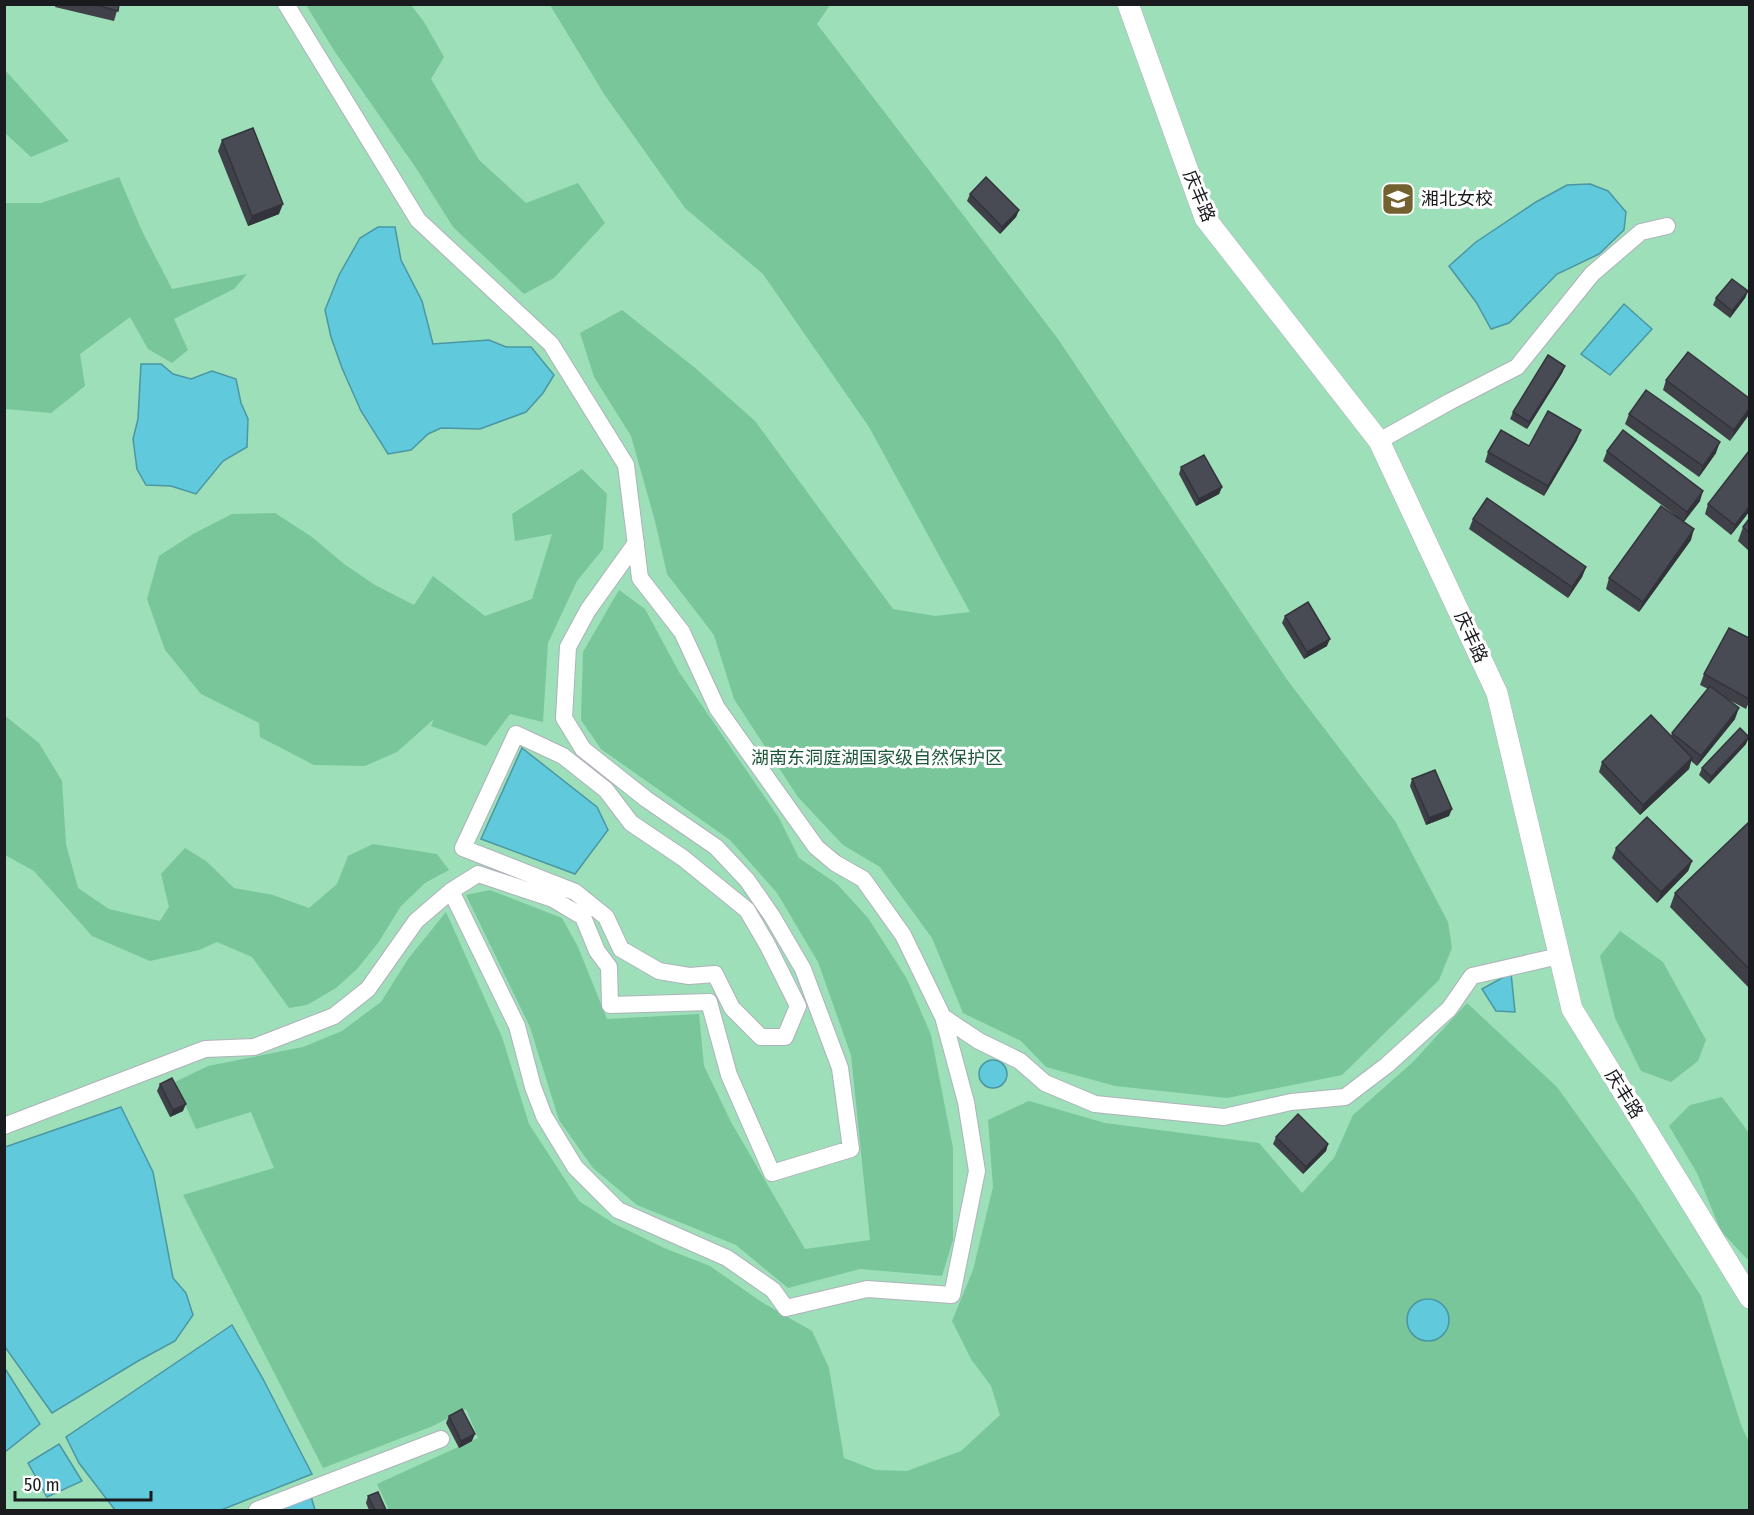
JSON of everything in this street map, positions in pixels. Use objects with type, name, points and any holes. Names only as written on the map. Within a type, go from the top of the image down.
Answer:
[{"type":"street","points":[[286,4],[418,220],[551,344],[626,465],[640,578],[682,632],[717,708],[816,847],[835,863],[863,879],[903,935],[943,1017],[966,1102],[977,1171],[952,1295],[867,1289],[786,1308],[773,1290],[727,1258],[618,1209],[575,1167],[544,1116],[533,1087],[517,1026],[451,891]]},
{"type":"street","name":"庆丰路","points":[[1128,4],[1205,218],[1379,441],[1497,693],[1572,1009],[1749,1298]]},
{"type":"street","points":[[1379,441],[1517,367],[1592,274],[1641,232],[1667,226]]},
{"type":"street","points":[[4,1126],[205,1049],[254,1047],[334,1016],[368,988],[416,921],[451,891],[477,874],[553,899],[583,917],[597,951],[609,967],[610,1005],[709,1002],[729,1075],[772,1173],[851,1149],[840,1068],[803,969],[772,916],[747,880],[716,847],[646,799],[584,749],[564,718],[568,647],[588,610],[636,543]]},
{"type":"street","points":[[516,734],[563,756],[606,790],[631,822],[683,858],[747,910],[798,1006],[785,1037],[761,1037],[732,1008],[715,974],[689,976],[659,970],[621,949],[606,917],[575,892],[463,848],[516,734]]},
{"type":"street","points":[[943,1017],[979,1041],[1020,1061],[1045,1083],[1095,1104],[1224,1117],[1291,1102],[1345,1096],[1387,1065],[1449,1009],[1472,976],[1559,956]]},
{"type":"street","points":[[257,1510],[441,1439]]},
{"type":"green space","name":"湖南东洞庭湖国家级自然保护区","points":[[5,5],[1749,5],[1749,1510],[5,1510]]},
{"type":"green space","points":[[306,5],[411,5],[424,22],[444,57],[431,79],[479,160],[526,203],[578,183],[605,223],[554,278],[524,294],[453,227]]},
{"type":"green space","points":[[550,5],[830,5],[817,24],[1058,339],[1288,681],[1395,821],[1448,922],[1452,948],[1439,980],[1342,1075],[1227,1098],[1115,1086],[1046,1067],[1021,1041],[963,1013],[932,938],[880,867],[843,845],[798,797],[734,699],[714,635],[667,574],[631,436],[594,377],[580,333],[622,310],[694,367],[755,421],[893,609],[935,616],[970,612],[869,427],[763,274],[685,208],[604,94]]},
{"type":"green space","points":[[5,70],[69,141],[31,157],[5,133]]},
{"type":"green space","points":[[119,177],[142,231],[172,289],[247,274],[234,289],[174,319],[188,350],[172,363],[148,349],[130,317],[80,354],[85,386],[51,413],[5,409],[5,203],[41,203]]},
{"type":"green space","points":[[582,469],[607,494],[603,549],[577,581],[548,643],[543,722],[510,714],[486,746],[431,726],[434,719],[397,752],[365,766],[314,765],[260,737],[259,723],[201,694],[165,650],[147,599],[159,556],[193,534],[232,514],[275,513],[312,537],[344,564],[375,585],[414,605],[433,576],[485,616],[532,599],[552,534],[515,541],[512,514]]},
{"type":"green space","points":[[619,590],[645,609],[679,672],[779,818],[799,858],[837,884],[868,918],[907,979],[931,1035],[953,1148],[953,1240],[942,1276],[860,1269],[788,1288],[736,1245],[637,1205],[593,1168],[559,1120],[530,1027],[466,895],[490,890],[562,918],[578,947],[607,1019],[699,1014],[704,1066],[731,1122],[805,1249],[870,1240],[851,1055],[818,962],[777,893],[730,840],[601,749],[581,720],[583,652]]},
{"type":"green space","points":[[4,715],[39,743],[62,781],[66,844],[78,888],[109,909],[160,921],[169,907],[161,874],[185,848],[206,861],[234,888],[273,895],[309,908],[337,884],[348,856],[373,844],[437,854],[449,870],[425,883],[401,906],[378,943],[357,969],[336,988],[307,1005],[289,1008],[252,957],[217,942],[199,950],[150,961],[92,936],[34,871],[5,855]]},
{"type":"green space","points":[[446,912],[502,1037],[529,1124],[579,1201],[613,1223],[664,1248],[710,1266],[760,1301],[812,1331],[829,1368],[844,1458],[875,1470],[907,1471],[961,1451],[1000,1415],[991,1386],[971,1359],[952,1321],[973,1270],[993,1187],[988,1120],[1029,1101],[1105,1123],[1259,1143],[1302,1193],[1334,1158],[1353,1115],[1413,1062],[1467,1003],[1557,1087],[1634,1194],[1701,1296],[1741,1425],[1749,1442],[1749,1510],[389,1510],[377,1484],[478,1438],[466,1409],[433,1426],[323,1468],[183,1195],[274,1168],[251,1112],[196,1129],[175,1082],[208,1066],[303,1047],[342,1031],[381,1002],[408,959]]},
{"type":"green space","points":[[1620,931],[1663,962],[1706,1040],[1698,1061],[1671,1082],[1641,1071],[1615,1018],[1600,956]]},
{"type":"green space","points":[[1722,1097],[1749,1133],[1749,1259],[1721,1231],[1697,1173],[1669,1126],[1690,1105]]},
{"type":"water","points":[[1590,184],[1608,191],[1626,212],[1624,230],[1599,254],[1557,274],[1509,323],[1491,329],[1476,302],[1449,266],[1476,242],[1536,202],[1567,185]]},
{"type":"water","points":[[378,227],[395,227],[401,260],[422,301],[433,344],[489,340],[506,347],[531,347],[554,375],[543,393],[526,412],[480,429],[441,428],[428,434],[411,450],[388,454],[361,411],[342,368],[331,337],[325,310],[339,275],[360,238]]},
{"type":"water","points":[[1624,304],[1652,329],[1610,375],[1581,354]]},
{"type":"water","points":[[141,364],[161,364],[173,374],[191,379],[212,371],[236,379],[241,403],[248,419],[247,447],[223,461],[196,494],[171,486],[146,485],[137,469],[133,439],[138,419]]},
{"type":"water","points":[[522,748],[597,807],[608,830],[575,874],[481,839]]},
{"type":"water","points":[[1511,973],[1515,1012],[1496,1011],[1482,989]]},
{"type":"water","points":[[993,1060],[1003,1064],[1007,1074],[1003,1084],[993,1088],[983,1084],[979,1074],[983,1064]]},
{"type":"water","points":[[121,1107],[153,1172],[173,1278],[186,1293],[193,1315],[175,1341],[52,1413],[5,1347],[5,1147]]},
{"type":"water","points":[[1428,1299],[1443,1305],[1449,1320],[1443,1335],[1428,1341],[1413,1335],[1407,1320],[1413,1305]]},
{"type":"water","points":[[232,1325],[312,1474],[221,1510],[115,1510],[79,1463],[66,1437]]},
{"type":"water","points":[[4,1367],[40,1424],[5,1452],[4,1452]]},
{"type":"water","points":[[59,1444],[82,1481],[47,1497],[28,1463]]},
{"type":"water","points":[[310,1493],[315,1510],[267,1510]]},
{"type":"building","points":[[92,4],[119,4],[118,11]]},
{"type":"building","points":[[253,128],[283,204],[252,216],[222,140]]},
{"type":"building","points":[[986,177],[1019,210],[1002,227],[970,194]]},
{"type":"building","points":[[1732,279],[1748,291],[1732,311],[1716,298]]},
{"type":"building","points":[[1688,352],[1749,398],[1749,409],[1734,430],[1666,380]]},
{"type":"building","points":[[1548,355],[1565,366],[1529,422],[1513,412]]},
{"type":"building","points":[[1646,390],[1720,442],[1703,466],[1629,414]]},
{"type":"building","points":[[1548,411],[1581,430],[1548,486],[1488,452],[1501,430],[1529,446]]},
{"type":"building","points":[[1623,430],[1703,491],[1687,512],[1607,451]]},
{"type":"building","points":[[1749,451],[1749,507],[1735,525],[1708,504]]},
{"type":"building","points":[[1204,455],[1222,487],[1199,499],[1181,467]]},
{"type":"building","points":[[1487,498],[1586,567],[1572,587],[1473,519]]},
{"type":"building","points":[[1661,506],[1694,529],[1643,602],[1609,578]]},
{"type":"building","points":[[1749,519],[1749,533],[1743,527]]},
{"type":"building","points":[[1308,602],[1330,639],[1307,652],[1285,616]]},
{"type":"building","points":[[1729,628],[1749,638],[1749,699],[1704,674]]},
{"type":"building","points":[[1710,686],[1739,708],[1701,756],[1672,733]]},
{"type":"building","points":[[1651,715],[1692,758],[1643,805],[1602,762]]},
{"type":"building","points":[[1740,728],[1749,737],[1711,777],[1702,768]]},
{"type":"building","points":[[1435,770],[1452,809],[1429,818],[1412,779]]},
{"type":"building","points":[[1647,817],[1692,861],[1661,892],[1616,848]]},
{"type":"building","points":[[1749,822],[1749,969],[1675,893]]},
{"type":"building","points":[[172,1078],[186,1104],[173,1110],[160,1084]]},
{"type":"building","points":[[1298,1114],[1328,1144],[1306,1167],[1276,1137]]},
{"type":"building","points":[[462,1409],[475,1434],[461,1441],[449,1416]]},
{"type":"building","points":[[378,1492],[386,1510],[375,1510],[368,1496]]},
{"type":"place","name":"湘北女校","points":[[1398,199]]}]
